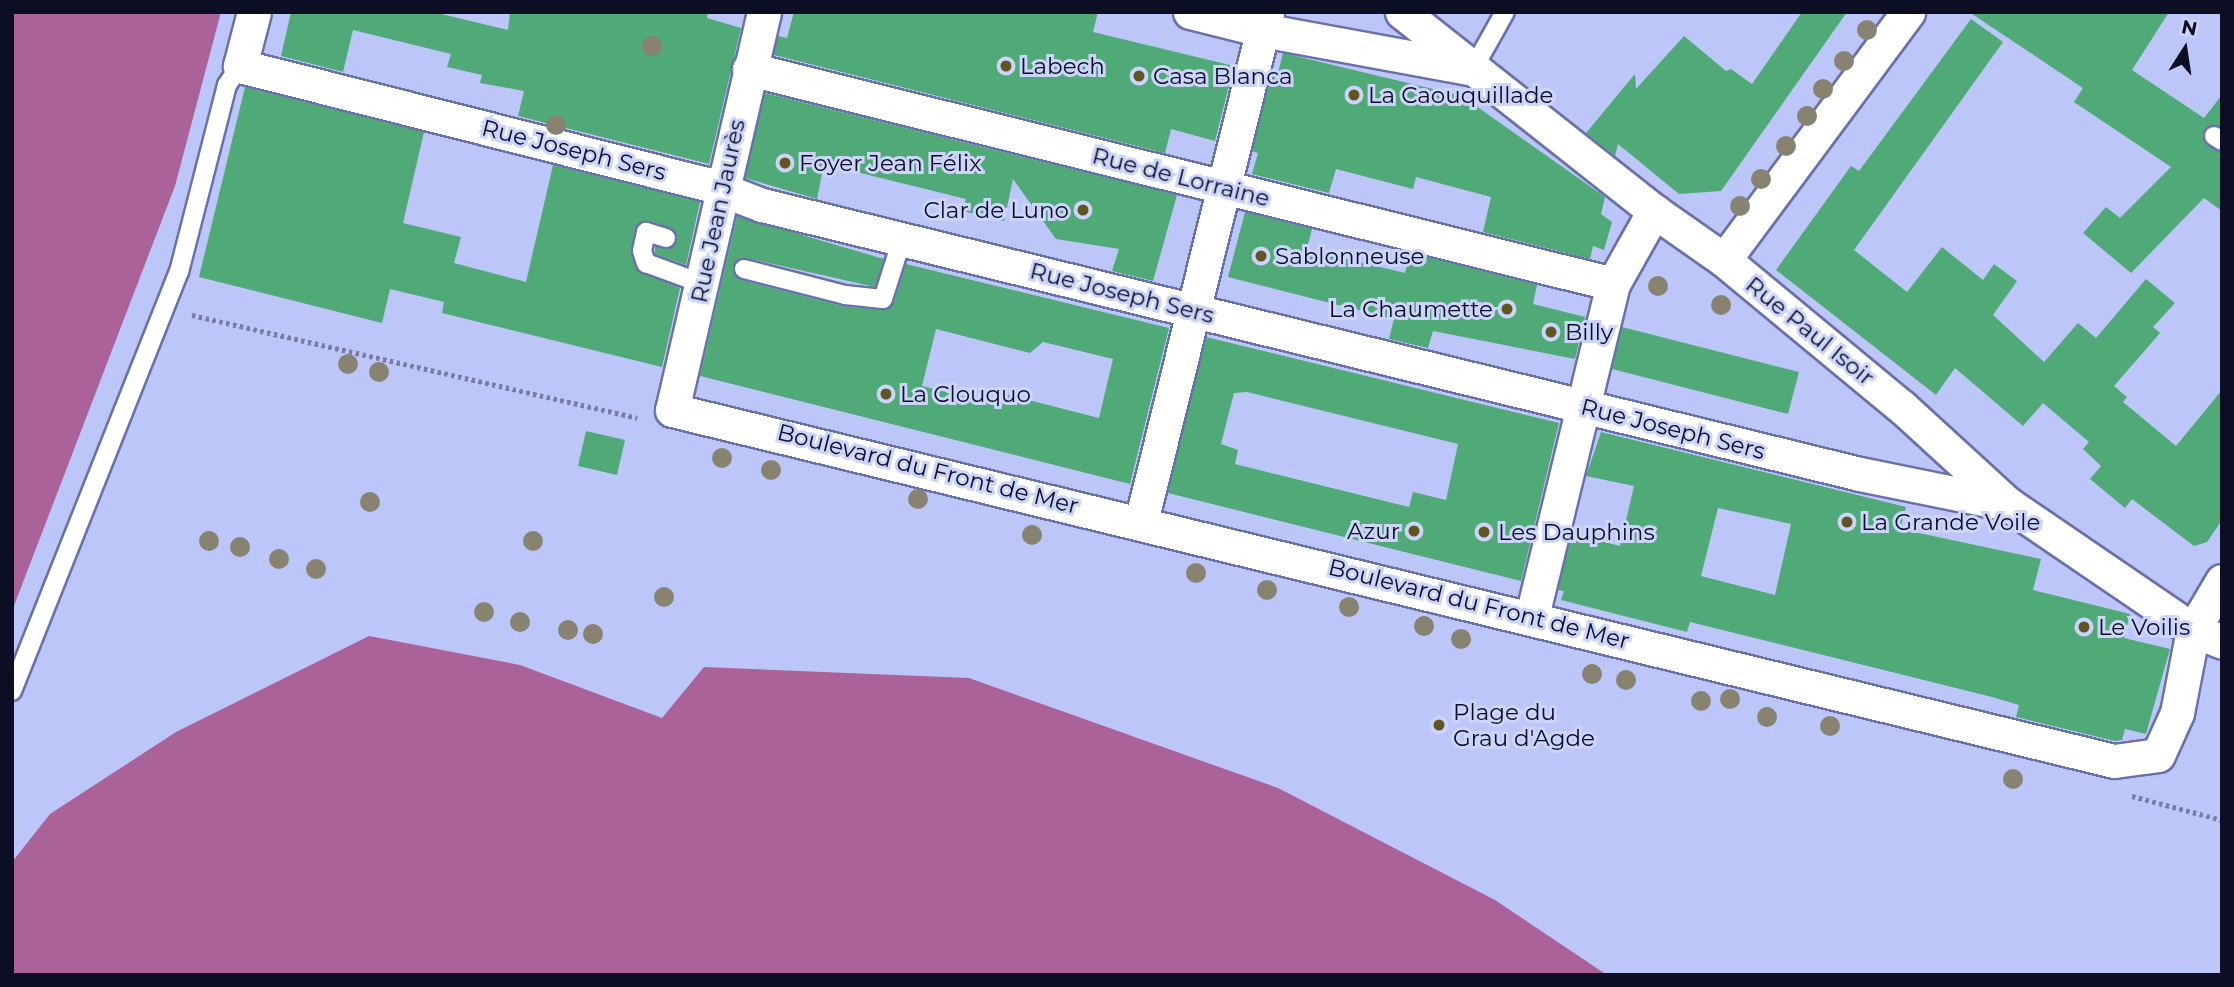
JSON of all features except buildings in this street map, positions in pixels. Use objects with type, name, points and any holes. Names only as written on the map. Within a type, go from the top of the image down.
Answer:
[{"type":"street","points":[[240,66],[254,12]]},
{"type":"street","name":"Rue Jean Jaurès","points":[[672,410],[764,12]]},
{"type":"street","points":[[1190,12],[1264,21],[1473,69]]},
{"type":"street","name":"Rue Paul Isoir","points":[[1402,12],[1654,211],[1724,260],[1902,407],[2008,503],[2207,636]]},
{"type":"street","points":[[1724,260],[1908,12]]},
{"type":"street","points":[[1141,522],[1264,21]]},
{"type":"street","name":"Rue Joseph Sers","points":[[240,66],[722,190],[744,200],[1860,474],[2008,503]]},
{"type":"street","name":"Rue de Lorraine","points":[[749,69],[1613,284]]},
{"type":"street","points":[[1532,616],[1613,284],[1654,211]]},
{"type":"street","name":"Boulevard du Front de Mer","points":[[672,410],[1532,616],[2114,761],[2158,755],[2207,636]]},
{"type":"street","points":[[2207,636],[2222,582]]},
{"type":"lane","points":[[1473,69],[1505,12]]},
{"type":"lane","points":[[12,691],[179,272],[227,85],[240,66]]},
{"type":"lane","points":[[666,238],[646,232],[642,251],[646,263],[703,284]]},
{"type":"lane","points":[[744,269],[845,295],[883,299],[888,293],[902,239]]},
{"type":"shaded area","points":[[12,12],[221,12],[175,186],[12,611]]},
{"type":"shaded area","points":[[369,636],[520,665],[662,718],[704,667],[969,678],[1278,788],[1495,900],[1607,975],[12,975],[12,862],[50,814],[176,732]]},
{"type":"place","name":"Labech","points":[[1006,66]]},
{"type":"place","name":"Casa Blanca","points":[[1139,76]]},
{"type":"place","name":"La Caouquillade","points":[[1354,95]]},
{"type":"place","name":"Foyer Jean Félix","points":[[785,163]]},
{"type":"place","name":"Clar de Luno","points":[[1083,210]]},
{"type":"place","name":"Sablonneuse","points":[[1261,256]]},
{"type":"place","name":"La Chaumette","points":[[1507,309]]},
{"type":"place","name":"Billy","points":[[1551,332]]},
{"type":"place","name":"La Clouquo","points":[[886,394]]},
{"type":"place","name":"La Grande Voile","points":[[1847,522]]},
{"type":"place","name":"Azur","points":[[1414,531]]},
{"type":"place","name":"Les Dauphins","points":[[1484,532]]},
{"type":"place","name":"Le Voilis","points":[[2084,627]]},
{"type":"place","name":"Plage du Grau d'Agde","points":[[1439,725]]}]
